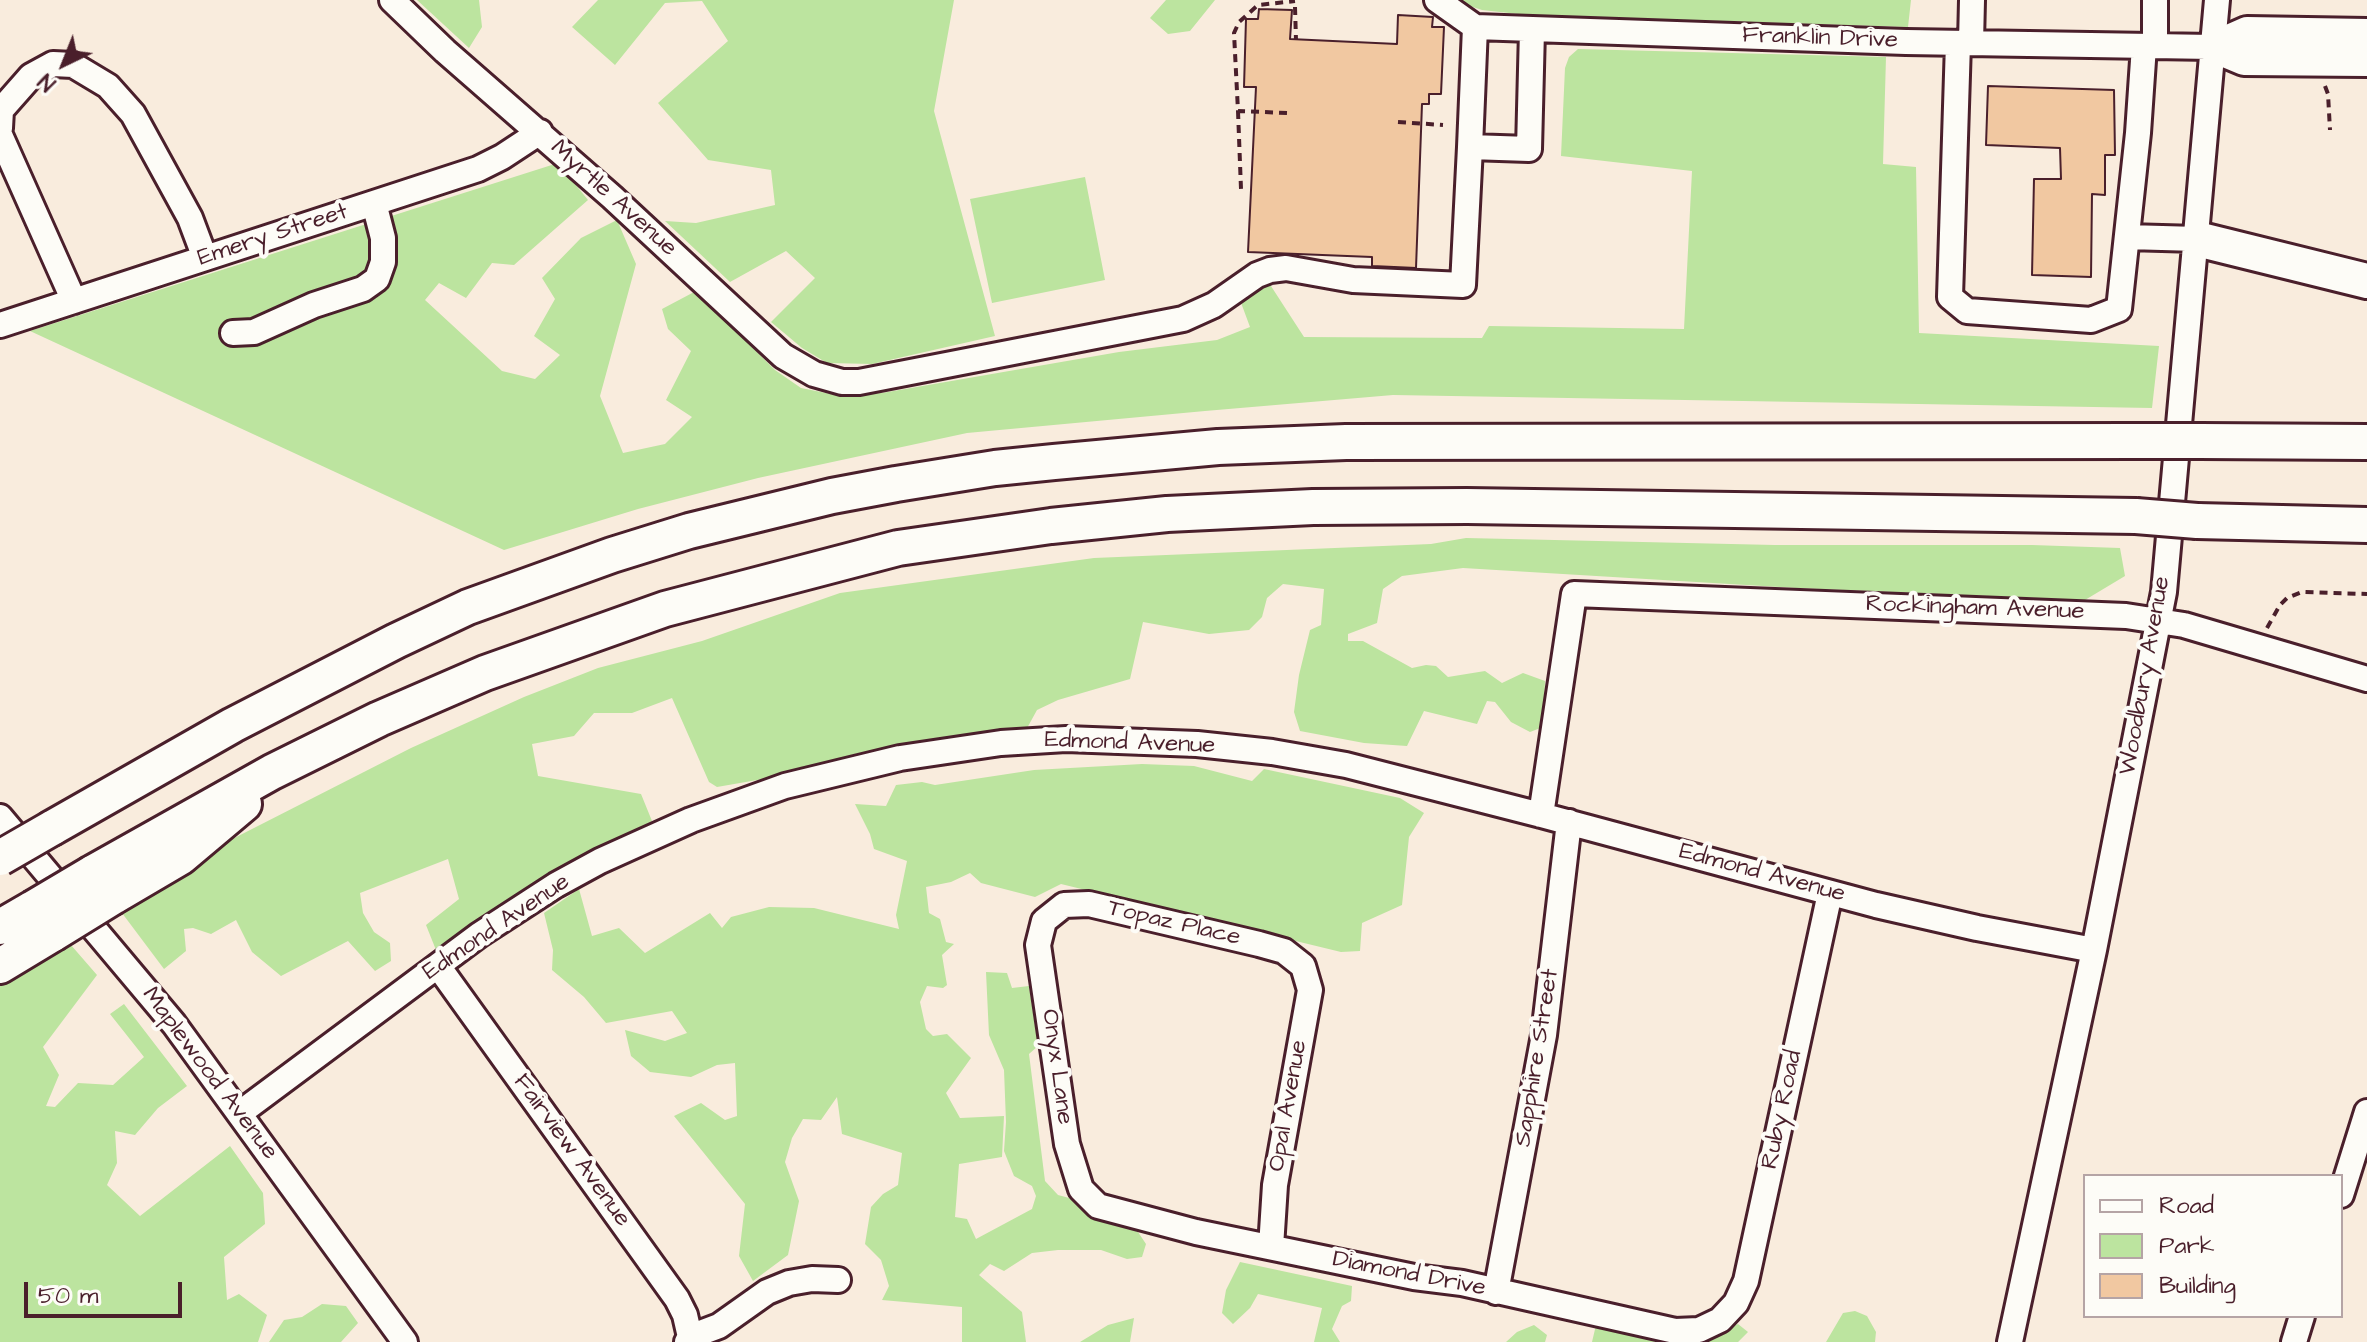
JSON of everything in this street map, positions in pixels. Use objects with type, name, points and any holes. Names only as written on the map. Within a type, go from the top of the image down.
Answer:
[{"type":"highway","points":[[2197,239],[2367,281]]},
{"type":"highway","points":[[0,858],[233,725],[468,607],[676,535],[758,513],[883,486],[1054,462],[1218,447],[1346,442],[2367,442]]},
{"type":"highway","points":[[0,966],[43,921],[285,766],[379,719],[485,673],[665,609],[898,548],[1051,526],[1167,514],[1313,507],[1467,506],[2136,516],[2197,521],[2367,525]]},
{"type":"highway","points":[[0,849],[52,828]]},
{"type":"highway","points":[[0,927],[43,921]]},
{"type":"main road","points":[[2213,47],[2247,32],[2367,34]]},
{"type":"main road","points":[[2213,47],[2244,60],[2367,61]]},
{"type":"street","name":"Myrtle Avenue","points":[[392,0],[783,356],[814,374],[842,382],[859,382],[1183,319],[1214,305],[1257,275],[1270,270],[1286,268],[1353,280],[1463,285],[1470,147]]},
{"type":"street","points":[[1437,0],[1475,27],[1470,147],[1529,149],[1532,30]]},
{"type":"street","points":[[1972,0],[1965,43],[1950,297],[1967,311],[2091,320],[2119,309],[2155,0],[2140,0]]},
{"type":"street","name":"Woodbury Avenue","points":[[2010,1342],[2094,950],[2159,620],[2217,0]]},
{"type":"street","name":"Franklin Drive","points":[[1475,27],[1965,43],[2213,47]]},
{"type":"street","points":[[0,128],[1,110],[31,76],[53,64],[73,65],[108,86],[133,114],[190,218],[205,258]]},
{"type":"street","name":"Emery Street","points":[[0,325],[478,169],[540,132]]},
{"type":"street","points":[[0,135],[74,301]]},
{"type":"street","points":[[233,333],[254,332],[314,305],[363,289],[377,279],[383,262],[383,238],[374,203]]},
{"type":"street","points":[[2127,237],[2197,239]]},
{"type":"street","name":"Rockingham Avenue","points":[[1541,815],[1574,594],[2071,612],[2159,620],[2367,679]]},
{"type":"street","name":"Edmond Avenue","points":[[240,1113],[479,935],[556,885],[691,820],[737,801],[845,769],[952,750],[1066,739],[1197,744],[1272,752],[1346,765],[1830,893],[1977,928],[2094,950]]},
{"type":"street","name":"Maplewood Avenue","points":[[0,817],[144,985],[405,1342]]},
{"type":"street","name":"Sapphire Street","points":[[1496,1292],[1544,1035],[1569,822]]},
{"type":"street","name":"Ruby Road","points":[[1720,1320],[1736,1303],[1746,1281],[1830,893]]},
{"type":"street","name":"Topaz Place","points":[[1044,921],[1064,905],[1089,904],[1284,951],[1303,966]]},
{"type":"street","name":"Onyx Lane","points":[[1044,921],[1038,945],[1067,1144],[1081,1189],[1098,1206]]},
{"type":"street","name":"Fairview Avenue","points":[[438,966],[677,1299],[685,1315],[689,1339]]},
{"type":"street","name":"Opal Avenue","points":[[1271,1247],[1275,1185],[1310,990],[1303,966]]},
{"type":"street","points":[[2343,1189],[2367,1112]]},
{"type":"street","name":"Diamond Drive","points":[[1098,1206],[1196,1232],[1675,1331],[1699,1330],[1720,1320]]},
{"type":"street","points":[[689,1339],[719,1326],[767,1292],[789,1283],[812,1279],[838,1280]]},
{"type":"street","points":[[2294,1342],[2301,1318]]},
{"type":"path","points":[[1241,189],[1234,33],[1239,22],[1258,5],[1295,4],[1296,40]]},
{"type":"path","points":[[2324,83],[2328,94],[2330,130]]},
{"type":"path","points":[[1238,111],[1287,113]]},
{"type":"path","points":[[1398,122],[1443,125]]},
{"type":"path","points":[[2259,646],[2272,616],[2287,598],[2302,592],[2367,594]]},
{"type":"green space","points":[[417,0],[479,0],[482,27],[469,48]]},
{"type":"green space","points":[[598,0],[954,0],[934,111],[995,336],[872,364],[827,363],[802,348],[771,322],[815,278],[786,251],[730,282],[665,221],[696,223],[775,205],[771,170],[708,160],[658,103],[728,41],[702,1],[665,3],[615,65],[572,27]]},
{"type":"green space","points":[[1166,0],[1215,0],[1190,31],[1168,34],[1150,18]]},
{"type":"green space","points":[[1452,0],[1911,0],[1908,27],[1527,15],[1482,10]]},
{"type":"green space","points":[[1578,49],[1886,57],[1883,164],[1916,167],[1919,333],[2159,346],[2152,408],[1393,395],[1205,411],[967,433],[758,478],[638,509],[504,550],[30,331],[558,163],[588,200],[514,265],[492,263],[466,298],[439,283],[425,300],[502,371],[535,379],[560,355],[534,336],[555,299],[542,278],[581,238],[617,220],[636,264],[600,396],[623,453],[665,444],[692,417],[666,400],[691,351],[668,329],[662,309],[696,291],[775,370],[801,388],[836,395],[882,393],[1119,352],[1217,340],[1250,327],[1240,300],[1269,283],[1304,337],[1482,338],[1489,326],[1684,329],[1692,171],[1561,156],[1565,68],[1569,57]]},
{"type":"green space","points":[[1085,177],[1105,280],[992,303],[970,199]]},
{"type":"green space","points":[[1466,538],[2120,548],[2125,576],[2085,600],[1796,588],[1463,568],[1402,576],[1383,589],[1377,623],[1348,634],[1348,641],[1363,641],[1412,668],[1436,666],[1448,677],[1485,671],[1502,683],[1523,673],[1545,681],[1543,727],[1530,732],[1511,722],[1495,702],[1487,701],[1477,724],[1424,711],[1407,746],[1364,743],[1300,731],[1294,712],[1299,675],[1310,630],[1321,625],[1324,589],[1283,584],[1267,598],[1262,617],[1249,630],[1209,634],[1143,622],[1130,679],[1058,700],[1037,710],[1026,730],[942,739],[859,753],[763,779],[717,787],[709,782],[672,698],[632,713],[594,713],[574,736],[532,744],[538,776],[641,794],[652,821],[548,877],[436,950],[426,925],[459,899],[448,859],[360,893],[363,913],[374,932],[390,943],[391,961],[375,971],[348,941],[281,976],[252,952],[236,920],[211,934],[193,928],[184,929],[186,951],[164,969],[116,905],[201,855],[411,748],[524,697],[598,668],[702,641],[840,593],[1094,558],[1431,544]]},
{"type":"green space","points":[[1142,764],[1194,766],[1252,781],[1264,769],[1400,798],[1424,813],[1409,837],[1402,905],[1362,923],[1360,951],[1341,952],[1061,884],[1035,897],[981,883],[970,873],[951,882],[926,887],[929,913],[940,919],[946,942],[954,944],[942,955],[947,985],[943,988],[927,986],[920,1002],[926,1029],[933,1036],[947,1034],[971,1058],[946,1093],[960,1118],[1004,1116],[1002,1157],[959,1164],[955,1217],[967,1219],[976,1239],[1032,1209],[1036,1196],[1032,1186],[1014,1176],[1004,1151],[1006,1122],[1004,1070],[989,1035],[986,972],[1007,973],[1012,988],[1029,986],[1038,1046],[1029,1054],[1045,1181],[1058,1195],[1073,1199],[1096,1215],[1138,1232],[1146,1244],[1142,1257],[1127,1259],[1101,1250],[1058,1250],[1032,1253],[1004,1271],[990,1264],[979,1275],[1022,1312],[1026,1342],[962,1342],[962,1307],[882,1300],[889,1286],[881,1260],[865,1244],[871,1207],[883,1194],[898,1185],[902,1153],[842,1134],[837,1097],[821,1120],[803,1119],[792,1138],[785,1162],[799,1201],[788,1255],[753,1281],[739,1256],[745,1204],[674,1116],[701,1103],[725,1120],[737,1116],[735,1063],[717,1065],[691,1077],[650,1072],[631,1056],[625,1030],[665,1041],[687,1033],[672,1011],[606,1023],[584,997],[552,970],[553,950],[544,913],[579,889],[592,936],[619,928],[645,953],[710,913],[722,928],[731,917],[769,907],[814,908],[899,929],[896,915],[907,861],[874,849],[855,804],[886,806],[896,785],[922,782],[935,785],[1034,770]]},
{"type":"green space","points":[[64,937],[97,975],[43,1047],[59,1075],[46,1106],[55,1107],[78,1083],[113,1085],[144,1057],[110,1014],[124,1004],[187,1086],[158,1108],[135,1135],[115,1131],[117,1163],[107,1185],[140,1216],[230,1146],[263,1193],[265,1224],[224,1257],[227,1300],[239,1294],[267,1315],[258,1342],[0,1342],[0,976]]},
{"type":"green space","points":[[1240,1262],[1352,1286],[1351,1301],[1342,1306],[1332,1329],[1340,1342],[1314,1342],[1322,1308],[1258,1294],[1250,1308],[1233,1324],[1222,1313],[1226,1290]]},
{"type":"green space","points":[[322,1304],[346,1306],[358,1323],[341,1342],[269,1342],[284,1320],[302,1317]]},
{"type":"green space","points":[[1855,1311],[1867,1316],[1876,1332],[1875,1342],[1826,1342],[1843,1313]]},
{"type":"green space","points":[[1134,1318],[1130,1342],[1080,1342],[1108,1325]]},
{"type":"green space","points":[[1738,1324],[1748,1332],[1738,1342],[1701,1342]]},
{"type":"green space","points":[[1534,1325],[1547,1335],[1545,1342],[1506,1342],[1517,1332]]},
{"type":"green space","points":[[1596,1325],[1660,1342],[1592,1342]]},
{"type":"building","points":[[1259,9],[1292,10],[1290,39],[1397,44],[1398,15],[1433,17],[1432,27],[1444,27],[1441,94],[1429,94],[1429,104],[1422,104],[1416,268],[1372,266],[1372,257],[1248,252],[1256,87],[1244,87],[1246,19],[1258,19]]},
{"type":"building","points":[[1988,86],[2114,90],[2115,155],[2105,155],[2105,195],[2092,194],[2091,277],[2032,275],[2034,179],[2061,179],[2060,148],[1986,145]]}]
